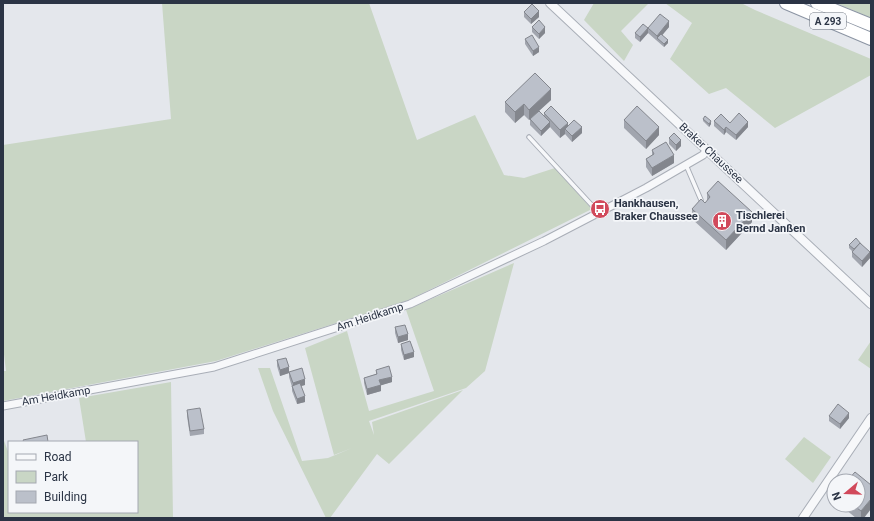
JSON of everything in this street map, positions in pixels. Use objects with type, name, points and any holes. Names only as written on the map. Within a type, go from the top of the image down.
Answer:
[{"type":"highway","name":"A 293","points":[[786,3],[871,39]]},
{"type":"highway","name":"A 293","points":[[817,3],[871,25]]},
{"type":"street","name":"Braker Chaussee","points":[[550,3],[871,304]]},
{"type":"street","name":"Am Heidkamp","points":[[3,406],[214,367],[410,304],[521,253],[599,213],[686,165],[703,155],[707,150]]},
{"type":"street","points":[[803,518],[871,418]]},
{"type":"lane","points":[[529,137],[599,213]]},
{"type":"lane","points":[[686,165],[701,200]]},
{"type":"green space","points":[[162,3],[369,3],[417,140],[475,115],[504,175],[524,178],[555,168],[592,209],[409,300],[216,361],[3,401],[3,371],[6,371],[3,346],[3,145],[171,119]]},
{"type":"green space","points":[[594,3],[649,3],[621,31],[633,45],[624,61],[584,20]]},
{"type":"green space","points":[[665,3],[741,3],[871,59],[871,75],[775,128],[726,88],[709,94],[670,59],[692,23]]},
{"type":"green space","points":[[836,3],[871,3],[871,18]]},
{"type":"green space","points":[[514,263],[485,371],[466,388],[369,421],[374,435],[372,422],[463,390],[389,464],[377,454],[330,518],[326,518],[273,411],[258,368],[270,368],[302,461],[328,458],[352,448],[334,455],[305,348],[347,331],[369,411],[434,391],[406,310]]},
{"type":"green space","points":[[871,341],[871,369],[858,360]]},
{"type":"green space","points":[[171,382],[173,518],[3,518],[3,438],[8,451],[8,513],[138,513],[138,441],[86,441],[79,398]]},
{"type":"green space","points":[[804,437],[831,457],[813,483],[785,459]]},
{"type":"building","points":[[532,4],[539,11],[531,19],[524,12]]},
{"type":"building","points":[[660,14],[669,21],[657,36],[648,28]]},
{"type":"building","points":[[539,20],[545,27],[539,34],[532,27]]},
{"type":"building","points":[[643,24],[648,28],[640,37],[635,33]]},
{"type":"building","points":[[661,34],[668,40],[664,44],[657,38]]},
{"type":"building","points":[[532,35],[539,47],[533,51],[525,39]]},
{"type":"building","points":[[535,73],[551,89],[529,110],[524,104],[515,112],[505,102]]},
{"type":"building","points":[[551,106],[568,123],[560,130],[544,113]]},
{"type":"building","points":[[637,106],[659,127],[646,141],[624,120]]},
{"type":"building","points":[[539,111],[550,122],[541,131],[530,119]]},
{"type":"building","points":[[739,113],[748,122],[736,135],[726,127],[724,130],[714,121],[721,114],[730,123]]},
{"type":"building","points":[[705,116],[711,121],[709,124],[703,119]]},
{"type":"building","points":[[574,120],[582,127],[572,136],[565,129]]},
{"type":"building","points":[[674,133],[681,140],[676,145],[669,138]]},
{"type":"building","points":[[666,142],[674,155],[652,168],[646,159],[654,154],[652,150]]},
{"type":"building","name":"Tischlerei Bernd Janßen","points":[[718,181],[752,212],[726,240],[692,209],[701,199],[705,203],[710,197],[707,193]]},
{"type":"building","points":[[856,238],[861,244],[860,243],[854,249],[849,245]]},
{"type":"building","points":[[860,243],[870,252],[862,261],[852,252]]},
{"type":"building","points":[[405,325],[408,334],[398,337],[395,327]]},
{"type":"building","points":[[410,341],[414,352],[404,355],[401,344]]},
{"type":"building","points":[[286,358],[289,367],[280,370],[277,360]]},
{"type":"building","points":[[389,366],[392,377],[379,380],[381,385],[367,389],[364,378],[377,374],[376,370]]},
{"type":"building","points":[[302,368],[305,379],[293,383],[289,372]]},
{"type":"building","points":[[300,383],[305,396],[297,399],[292,386]]},
{"type":"building","points":[[838,404],[849,413],[840,424],[829,416]]},
{"type":"building","points":[[200,408],[204,429],[190,431],[187,410]]},
{"type":"building","points":[[47,435],[48,441],[24,441]]},
{"type":"building","points":[[866,481],[871,485],[871,499],[866,505]]},
{"type":"place","name":"Hankhausen, Braker Chaussee","points":[[600,209]]},
{"type":"place","name":"Tischlerei Bernd Janßen","points":[[722,221]]}]
